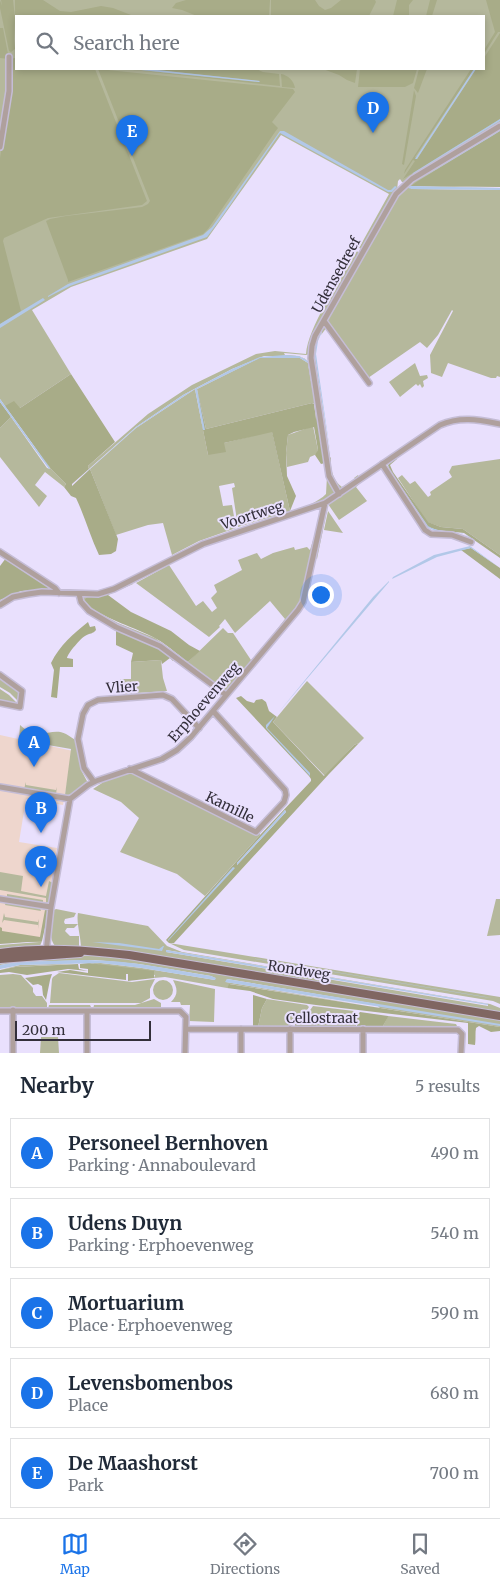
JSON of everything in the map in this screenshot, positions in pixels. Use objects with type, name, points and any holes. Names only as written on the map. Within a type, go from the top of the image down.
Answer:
[{"type":"main road","name":"Rondweg","points":[[0,959],[72,949],[148,957],[500,1016]]},
{"type":"main road","name":"Rondweg","points":[[0,952],[46,952]]},
{"type":"street","points":[[0,147],[9,91],[9,57]]},
{"type":"street","name":"Udensedreef","points":[[339,494],[329,476],[311,358],[314,341],[396,194],[412,180],[500,126]]},
{"type":"street","points":[[324,321],[369,382]]},
{"type":"street","name":"Voortweg","points":[[0,605],[13,597],[42,592],[98,594],[114,589],[203,544],[325,503],[432,430],[450,421],[458,419],[477,420],[500,424]]},
{"type":"street","points":[[382,464],[425,530],[431,534],[460,537],[471,542]]},
{"type":"street","name":"Erphoevenweg","points":[[70,799],[94,782],[171,755],[185,744],[199,728],[303,602],[325,503]]},
{"type":"street","points":[[0,552],[55,588],[59,593]]},
{"type":"street","points":[[79,594],[81,602],[89,611],[116,627],[160,646],[226,696]]},
{"type":"street","points":[[0,675],[22,691],[20,706],[0,703]]},
{"type":"street","name":"Vlier","points":[[94,782],[84,768],[78,739],[83,714],[88,705],[98,700],[163,695],[172,699],[199,728]]},
{"type":"street","name":"Kamille","points":[[130,769],[256,832],[284,802],[285,790],[213,711]]},
{"type":"street","points":[[0,787],[70,799],[46,952]]},
{"type":"street","points":[[0,899],[52,908]]},
{"type":"street","points":[[13,1010],[13,1053]]},
{"type":"street","points":[[0,1011],[180,1011],[186,1017],[186,1053]]},
{"type":"street","points":[[87,1011],[87,1053]]},
{"type":"street","name":"Cellostraat","points":[[186,1028],[458,1030],[462,1034],[462,1053]]},
{"type":"street","points":[[241,1029],[241,1053]]},
{"type":"street","points":[[290,1029],[290,1053]]},
{"type":"street","points":[[363,1029],[363,1053]]},
{"type":"shaded area","points":[[0,735],[73,751],[63,805],[26,799],[19,842],[57,848],[42,939],[0,943]]},
{"type":"green space","points":[[0,0],[500,0],[500,185],[441,186],[500,188],[409,186],[412,189],[500,190],[500,377],[491,378],[448,363],[442,377],[431,373],[430,355],[452,310],[438,335],[427,348],[420,342],[368,378],[325,320],[394,199],[407,182],[402,182],[400,179],[398,181],[397,190],[362,249],[359,248],[389,194],[281,135],[207,239],[71,287],[32,310],[71,374],[20,408],[5,406],[0,399]]},
{"type":"green space","points":[[0,0],[2,6],[1,0],[13,0],[15,49],[11,52],[9,51]]},
{"type":"green space","points":[[15,0],[43,0],[60,11],[71,12],[101,6],[113,8],[131,15],[15,15]]},
{"type":"green space","points":[[186,0],[270,0],[269,15],[194,15],[172,8],[176,3]]},
{"type":"green space","points":[[271,0],[315,0],[325,10],[341,0],[375,0],[376,2],[370,15],[271,15]]},
{"type":"green space","points":[[397,0],[413,0],[409,5],[409,15],[393,15]]},
{"type":"green space","points":[[430,0],[437,0],[432,15],[426,15]]},
{"type":"green space","points":[[486,0],[500,0],[500,32],[498,32],[485,52],[485,48],[495,32]]},
{"type":"green space","points":[[0,28],[3,28],[9,59],[0,58]]},
{"type":"green space","points":[[500,33],[500,119],[403,179],[415,161],[413,160],[404,174],[405,170],[470,70],[473,70],[415,157],[417,159],[475,70],[485,70],[485,56]]},
{"type":"green space","points":[[15,58],[15,70],[95,70],[147,201],[142,205],[48,218],[4,238],[3,241],[21,311],[0,324],[0,158],[10,92],[11,60]]},
{"type":"green space","points":[[98,70],[293,89],[295,92],[272,122],[278,128],[203,234],[68,282],[46,221],[66,216],[142,207],[150,201]]},
{"type":"green space","points":[[133,70],[259,82],[157,70],[258,70],[279,74],[280,86]]},
{"type":"green space","points":[[326,70],[357,70],[355,83]]},
{"type":"green space","points":[[360,70],[417,70],[413,83],[405,87],[358,87]]},
{"type":"green space","points":[[419,70],[427,70],[418,93],[414,88]]},
{"type":"green space","points":[[281,74],[290,79],[295,88],[282,87]]},
{"type":"green space","points":[[414,90],[416,96],[404,165],[402,164]]},
{"type":"green space","points":[[500,131],[500,187],[411,186],[418,181]]},
{"type":"green space","points":[[357,251],[360,255],[312,339],[310,354],[306,355],[284,353],[285,355],[296,356],[264,356],[232,369],[183,395],[136,427],[89,469],[88,466],[148,414],[192,385],[256,354],[275,351],[306,354],[308,343],[319,316]]},
{"type":"green space","points":[[322,325],[327,327],[321,335],[321,332],[316,345],[315,357],[331,466],[334,478],[342,487],[358,475],[359,478],[341,489],[338,489],[332,479],[313,362],[313,347]]},
{"type":"green space","points":[[259,358],[300,358],[308,363],[313,394],[308,361],[310,363],[326,464],[335,491],[333,495],[311,506],[294,510],[319,500],[326,494],[327,476],[318,420],[316,420],[315,404],[312,403],[206,429],[197,389]]},
{"type":"green space","points":[[415,363],[420,376],[427,375],[428,378],[423,381],[424,386],[422,388],[420,384],[418,386],[416,384],[400,397],[389,382]]},
{"type":"green space","points":[[71,374],[115,442],[88,466],[89,469],[72,484],[72,486],[90,469],[118,539],[116,551],[111,554],[99,555],[76,498],[71,496],[64,487],[66,484],[51,469],[5,406],[14,401],[20,408]]},
{"type":"green space","points":[[195,389],[208,455],[224,443],[272,431],[290,511],[238,527],[232,488],[235,487],[234,483],[219,486],[223,506],[232,505],[236,528],[199,541],[172,555],[163,523],[148,525],[116,535],[90,469],[136,428]]},
{"type":"green space","points":[[197,389],[206,429],[312,403],[314,404],[316,419],[318,420],[325,463],[321,464],[315,455],[318,450],[314,427],[288,435],[286,453],[287,476],[296,496],[290,511],[272,432],[224,443],[226,452],[208,455]]},
{"type":"green space","points":[[0,402],[11,417],[0,428]]},
{"type":"green space","points":[[12,413],[51,469],[66,484],[64,487],[45,472],[35,485],[47,496],[39,507],[0,457],[0,428],[11,417],[47,468],[50,469]]},
{"type":"green space","points":[[313,426],[318,450],[317,454],[310,457],[308,462],[287,467],[288,435]]},
{"type":"green space","points":[[397,459],[390,465],[393,472],[428,522],[441,527],[463,529],[500,555],[500,558],[464,533],[428,527],[389,469],[388,465]]},
{"type":"green space","points":[[500,459],[500,555],[463,529],[441,527],[427,522],[398,478],[402,475],[410,484],[415,481],[428,497],[431,495],[430,492],[452,477],[449,472],[452,466]]},
{"type":"green space","points":[[361,482],[356,487],[367,501],[339,520],[328,504]]},
{"type":"green space","points":[[326,508],[343,533],[324,530],[327,510],[317,559],[315,557]]},
{"type":"green space","points":[[315,534],[317,534],[299,606],[268,641],[285,619],[270,601],[235,633],[225,619],[220,627],[209,637],[136,583],[169,565],[196,606],[203,601],[212,612],[217,608],[211,598],[217,592],[214,585],[242,570],[238,560],[257,553],[261,559],[273,553],[294,547],[295,550],[307,547],[310,550]]},
{"type":"green space","points":[[471,548],[500,568],[500,579],[461,550]]},
{"type":"green space","points":[[6,558],[51,589],[21,591],[0,600],[0,566]]},
{"type":"green space","points":[[131,583],[133,584],[108,595],[87,597],[103,615],[155,638],[188,662],[223,628],[228,633],[233,633],[251,660],[264,648],[225,692],[180,660],[89,610],[83,604],[82,597],[115,591]]},
{"type":"green space","points":[[108,595],[131,612],[171,631],[200,651],[188,662],[157,639],[99,613],[84,601],[87,597]]},
{"type":"green space","points":[[88,622],[90,627],[95,626],[96,630],[83,637],[70,653],[67,658],[73,659],[73,667],[60,667],[57,698],[51,697],[54,670],[51,663],[63,645]]},
{"type":"green space","points":[[116,629],[154,644],[174,658],[173,661],[170,658],[162,664],[161,660],[131,662],[133,653],[116,645]]},
{"type":"green space","points":[[161,660],[167,691],[121,694],[120,679],[131,679],[131,662]]},
{"type":"green space","points":[[0,677],[20,692],[20,703],[10,693],[0,687]]},
{"type":"green space","points":[[307,681],[364,738],[354,745],[325,776],[273,722]]},
{"type":"green space","points":[[0,689],[9,695],[18,704],[0,702]]},
{"type":"green space","points":[[241,696],[247,701],[254,703],[256,700],[262,699],[266,702],[269,711],[277,717],[273,722],[324,776],[354,745],[359,743],[174,943],[169,943],[166,940],[311,781],[309,776],[236,698]],"holes":[[[285,810],[286,812],[237,865]]]},
{"type":"green space","points":[[20,725],[33,733],[60,732],[77,741],[81,770],[88,783],[74,793],[65,795],[71,749],[19,740]]},
{"type":"green space","points":[[131,773],[259,830],[260,835],[205,896],[177,874],[120,852],[139,818],[121,802],[93,789],[102,782]]},
{"type":"green space","points":[[26,782],[26,785],[56,790],[57,787],[56,794],[24,789]]},
{"type":"green space","points":[[0,872],[23,876],[21,891],[46,896],[49,881],[53,883],[50,901],[46,904],[46,898],[0,890]]},
{"type":"green space","points":[[7,894],[43,900],[43,903],[7,897]]},
{"type":"green space","points":[[496,899],[500,899],[500,935],[487,936]]},
{"type":"green space","points":[[6,902],[40,908],[41,911],[5,905]]},
{"type":"green space","points":[[45,910],[49,910],[42,941],[0,944],[0,927],[2,931],[40,937]]},
{"type":"green space","points":[[54,910],[76,913],[74,917],[65,919],[64,922],[65,924],[78,924],[74,928],[67,928],[65,931],[70,936],[79,936],[79,948],[55,946],[51,938],[51,929]]},
{"type":"green space","points":[[4,913],[5,917],[38,922],[39,919],[38,929],[38,925],[4,920],[2,923]]},
{"type":"green space","points":[[78,913],[148,926],[167,946],[182,952],[490,1004],[500,1008],[500,1011],[490,1012],[81,948]],"holes":[[[166,950],[488,1004],[488,1006],[166,952]]]},
{"type":"green space","points":[[42,941],[40,946],[36,948],[0,951],[0,945],[39,942],[0,944]]},
{"type":"green space","points":[[169,943],[500,997],[500,1004],[493,1001],[184,950]]},
{"type":"green space","points":[[99,955],[118,956],[500,1018],[500,1027],[380,1008],[376,1004],[227,979],[226,982],[368,1006],[230,984],[227,988],[165,977],[154,978],[155,975],[90,963],[142,968],[215,980],[211,976],[139,964],[95,960],[17,962],[0,965],[0,960]]},
{"type":"green space","points":[[89,963],[154,971],[154,978],[128,981],[128,974],[126,974],[126,980],[57,972],[70,970],[88,973],[88,969],[80,968],[80,964]]},
{"type":"green space","points":[[78,964],[79,969],[88,971],[68,969],[27,975],[9,972],[0,973],[0,970],[15,967]]},
{"type":"green space","points":[[79,964],[15,967],[0,970],[20,965]]},
{"type":"green space","points":[[59,973],[132,982],[155,979],[150,989],[150,998],[141,1003],[50,1003],[52,979]]},
{"type":"green space","points":[[52,974],[46,1000],[43,995],[42,986],[38,984],[33,985],[25,978]]},
{"type":"green space","points":[[0,975],[21,975],[33,988],[36,996],[42,996],[47,1003],[47,1009],[21,1007],[7,1009],[0,1007]]},
{"type":"green space","points":[[163,980],[170,983],[173,990],[170,997],[163,1000],[156,997],[153,990],[156,983]]},
{"type":"green space","points":[[173,980],[215,989],[214,1022],[189,1021],[190,1005],[171,1002],[176,991]]},
{"type":"green space","points":[[229,984],[500,1027],[500,1031],[491,1032],[479,1026],[476,1028],[475,1045],[468,1044],[468,1023],[273,999],[250,991],[227,988]]},
{"type":"green space","points":[[253,995],[267,999],[262,1008],[258,1027],[253,1027]]},
{"type":"green space","points":[[154,999],[161,1003],[161,1009],[93,1009],[94,1005],[135,1005]]},
{"type":"green space","points":[[267,999],[307,1005],[309,1007],[302,1018],[293,1023],[292,1027],[258,1027],[262,1008]]},
{"type":"green space","points":[[49,1005],[90,1005],[92,1009],[48,1009]]},
{"type":"green space","points":[[313,1006],[354,1011],[356,1013],[356,1027],[317,1027],[315,1018],[308,1013]]},
{"type":"green space","points":[[360,1012],[388,1017],[383,1026],[357,1027],[357,1015]]},
{"type":"green space","points":[[308,1013],[315,1018],[317,1027],[295,1027],[295,1024],[301,1021]]},
{"type":"green space","points":[[388,1016],[456,1024],[458,1028],[379,1027],[383,1026]]},
{"type":"green space","points":[[41,1037],[58,1037],[59,1053],[40,1053]]},
{"type":"water","points":[[141,70],[157,70],[259,82]]},
{"type":"water","points":[[473,70],[475,70],[417,159],[415,159]]},
{"type":"water","points":[[500,119],[500,121],[412,175],[413,173]]},
{"type":"water","points":[[500,129],[500,131],[492,136],[412,184]]},
{"type":"water","points":[[280,131],[284,131],[388,190],[395,186],[397,187],[392,192],[388,192],[280,133],[207,237],[70,286],[48,297],[68,284],[203,235],[212,227]]},
{"type":"water","points":[[409,186],[500,188],[500,190],[412,189],[408,188]]},
{"type":"water","points":[[43,298],[45,300],[0,328],[0,324]]},
{"type":"water","points":[[321,332],[316,354],[331,458],[315,357],[316,345]]},
{"type":"water","points":[[299,356],[308,361],[314,398],[308,363],[300,358],[260,358],[197,389],[205,430],[203,430],[195,389],[136,428],[71,486],[136,427],[183,395],[232,369],[260,357]]},
{"type":"water","points":[[0,399],[50,468],[49,469],[0,402]]},
{"type":"water","points":[[388,465],[428,526],[434,529],[459,533],[435,531],[427,527],[387,467]]},
{"type":"water","points":[[470,546],[500,568],[471,548],[437,557],[392,579],[434,555]]},
{"type":"water","points":[[389,582],[278,713],[373,597]]},
{"type":"water","points":[[275,716],[267,728],[310,773],[310,776],[266,728],[266,725]]},
{"type":"water","points":[[285,810],[286,812],[237,865],[237,863]]},
{"type":"water","points":[[233,867],[235,868],[168,941],[168,940]]},
{"type":"water","points":[[92,942],[119,943],[159,949],[164,946],[162,951]]},
{"type":"water","points":[[184,947],[492,998],[484,997]]},
{"type":"water","points":[[166,950],[488,1004],[488,1005],[166,952]]},
{"type":"water","points":[[80,960],[129,963],[216,978],[215,980],[101,963],[20,965],[0,969],[0,965],[17,962]]},
{"type":"water","points":[[227,979],[500,1024],[500,1026],[225,982]]},
{"type":"place","name":"Levensbomenbos","points":[[373,133]]},
{"type":"place","name":"De Maashorst","points":[[132,156]]},
{"type":"place","name":"Personeel Bernhoven","points":[[34,767]]},
{"type":"place","name":"Udens Duyn","points":[[41,833]]},
{"type":"place","name":"Mortuarium","points":[[41,887]]}]
